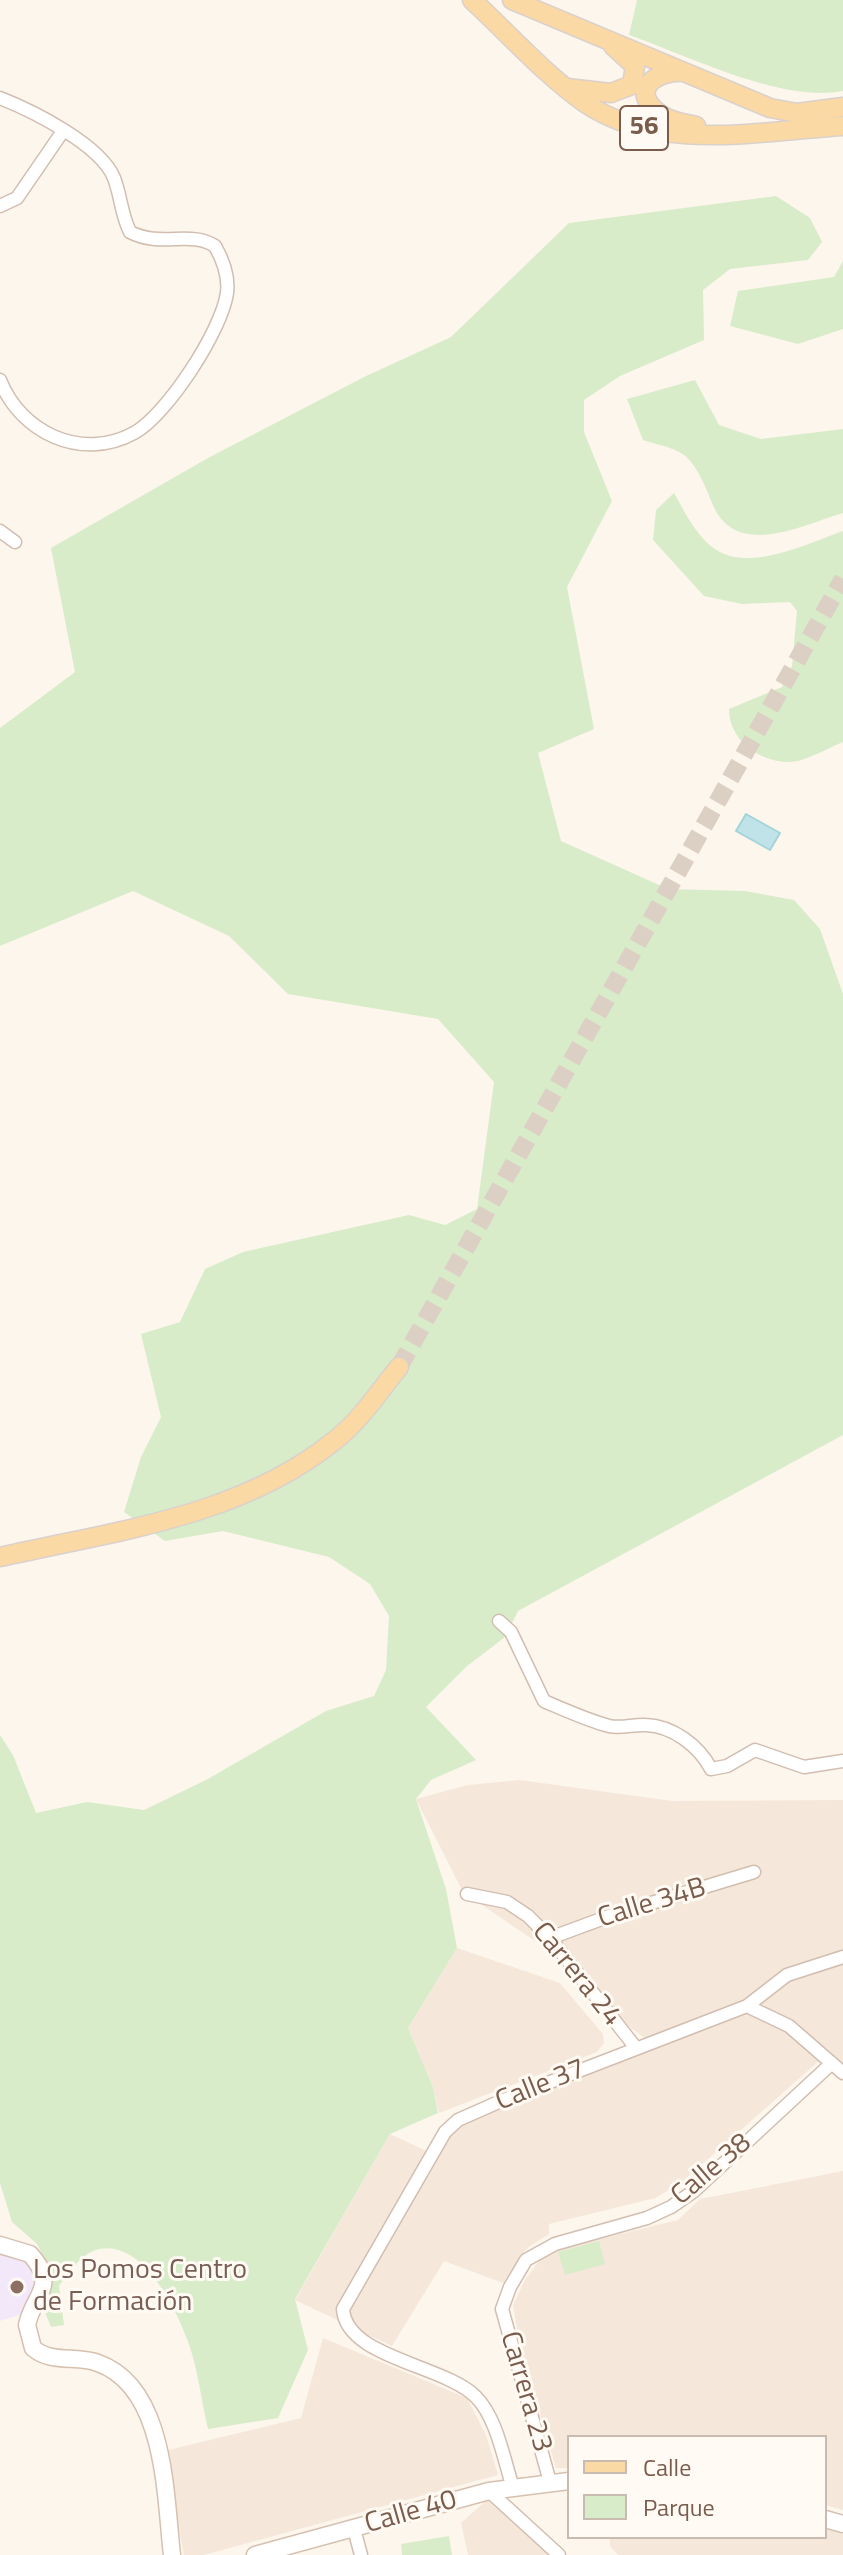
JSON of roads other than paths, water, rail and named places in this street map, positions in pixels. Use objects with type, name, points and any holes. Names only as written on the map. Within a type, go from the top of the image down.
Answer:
[{"type":"main road","name":"56","points":[[472,0],[567,88],[599,111],[643,128],[667,133],[730,134],[842,121]]},
{"type":"main road","name":"56","points":[[512,0],[691,72],[770,108],[842,121]]},
{"type":"main road","points":[[567,88],[620,93],[635,79],[631,60],[593,33]]},
{"type":"main road","points":[[691,72],[663,72],[653,77],[646,90],[651,106],[668,119],[730,134]]},
{"type":"main road","points":[[0,1557],[197,1513],[257,1487],[335,1441],[399,1367]]},
{"type":"street","points":[[0,98],[63,131],[104,160],[115,179],[130,232],[156,241],[207,242],[221,256],[227,293],[215,327],[168,401],[136,432],[121,439],[95,444],[67,443],[38,431],[8,402],[0,380]]},
{"type":"street","points":[[0,206],[17,198],[63,131]]},
{"type":"street","points":[[0,531],[15,542]]},
{"type":"street","points":[[499,1621],[511,1632],[544,1701],[611,1727],[648,1725],[667,1731],[689,1741],[704,1755],[711,1769],[727,1766],[755,1750],[804,1767],[843,1761]]},
{"type":"street","name":"Calle 34B","points":[[550,1938],[615,1914],[754,1872]]},
{"type":"street","name":"Carrera 24","points":[[467,1894],[507,1902],[550,1938],[636,2048]]},
{"type":"street","name":"Calle 37","points":[[513,2488],[489,2417],[476,2396],[450,2380],[357,2338],[347,2328],[343,2309],[445,2132],[458,2120],[747,2006],[787,1975],[843,1957]]},
{"type":"street","points":[[747,2006],[789,2026],[843,2073]]},
{"type":"street","name":"Calle 38","points":[[526,2260],[555,2244],[671,2207],[694,2191],[832,2063]]},
{"type":"street","points":[[0,2245],[30,2254],[43,2274],[41,2296],[27,2325],[30,2343],[36,2352],[49,2357],[95,2361],[119,2372],[133,2387],[156,2435],[172,2555]]},
{"type":"street","name":"Carrera 23","points":[[526,2260],[510,2287],[502,2309],[550,2482]]},
{"type":"street","name":"Calle 40","points":[[255,2555],[489,2491],[567,2481]]},
{"type":"street","points":[[489,2491],[559,2555]]},
{"type":"street","points":[[354,2529],[361,2555]]},
{"type":"water","points":[[746,814],[780,833],[770,850],[736,831]]},
{"type":"tunnel","points":[[399,1367],[843,579]]},
{"type":"place","name":"Los Pomos Centro de Formación","points":[[17,2287]]}]
